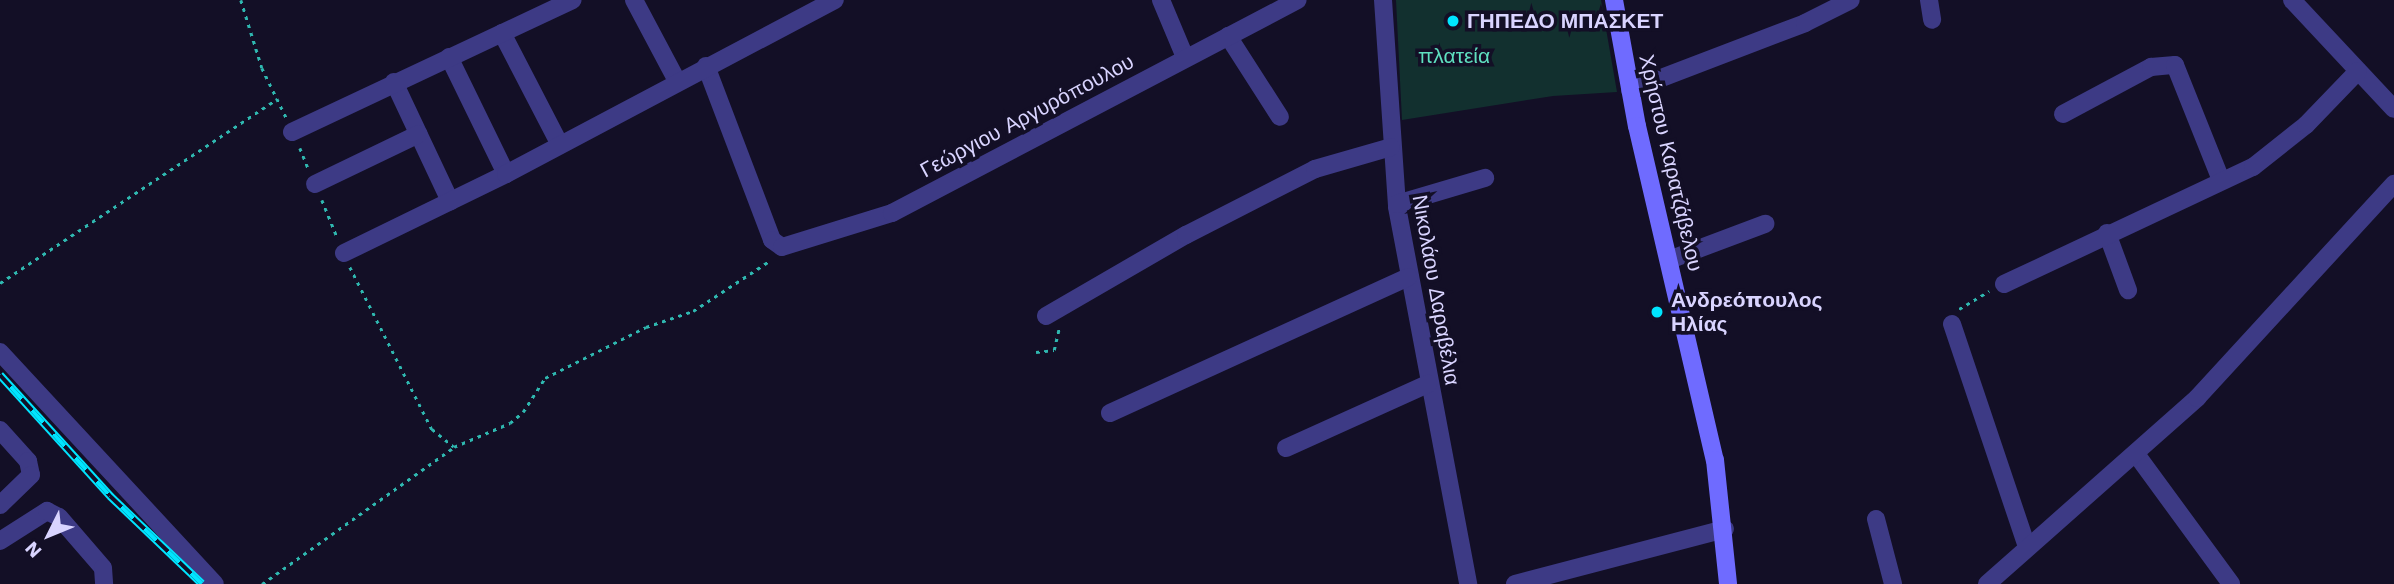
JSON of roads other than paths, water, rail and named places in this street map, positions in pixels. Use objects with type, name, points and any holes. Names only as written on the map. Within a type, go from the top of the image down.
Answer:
[{"type":"street","points":[[292,132],[572,0]]},
{"type":"street","points":[[634,0],[677,81]]},
{"type":"street","points":[[344,253],[560,145],[706,66],[800,8],[835,0]]},
{"type":"street","points":[[1161,0],[1185,57]]},
{"type":"street","name":"Γεώργιου Αργυρόπουλου","points":[[706,66],[777,243],[892,213],[1297,0]]},
{"type":"street","name":"Νικολάου Δαραβέλια","points":[[1383,0],[1391,148],[1397,204],[1428,384],[1468,584]]},
{"type":"street","name":"Χρήστου Καρατζάβελου","points":[[1614,0],[1630,90],[1715,460],[1725,529],[1728,584]]},
{"type":"street","points":[[1630,90],[1793,28],[1851,0]]},
{"type":"street","points":[[1929,0],[1931,20]]},
{"type":"street","points":[[2292,0],[2394,109]]},
{"type":"street","points":[[502,33],[560,145]]},
{"type":"street","points":[[1228,36],[1280,117]]},
{"type":"street","points":[[449,57],[506,174]]},
{"type":"street","points":[[2063,114],[2151,68],[2175,65],[2221,180]]},
{"type":"street","points":[[2004,284],[2271,155],[2358,71]]},
{"type":"street","points":[[394,82],[450,201]]},
{"type":"street","points":[[315,184],[419,134]]},
{"type":"street","points":[[1051,313],[1186,235],[1315,169],[1391,148]]},
{"type":"street","points":[[1397,204],[1485,178]]},
{"type":"street","points":[[1987,584],[2136,454],[2233,361],[2394,184]]},
{"type":"street","points":[[1669,260],[1765,224]]},
{"type":"street","points":[[2107,233],[2128,290]]},
{"type":"street","points":[[1110,413],[1408,276]]},
{"type":"street","points":[[1952,324],[2027,547]]},
{"type":"street","points":[[0,352],[215,584]]},
{"type":"street","points":[[1286,448],[1428,384]]},
{"type":"street","points":[[0,430],[28,461],[31,475],[0,505]]},
{"type":"street","points":[[2136,454],[2231,584]]},
{"type":"street","points":[[0,541],[47,511],[59,517],[103,568],[104,584]]},
{"type":"street","points":[[1876,519],[1893,584]]},
{"type":"street","points":[[1515,584],[1725,529]]},
{"type":"railway","points":[[0,375],[110,496],[202,584]]},
{"type":"place","name":"ΓΗΠΕΔΟ ΜΠΑΣΚΕΤ","points":[[1453,21]]},
{"type":"place","name":"Ανδρεόπουλος Ηλίας","points":[[1657,312]]},
{"type":"park label","name":"πλατεία","points":[[1454,56]]}]
